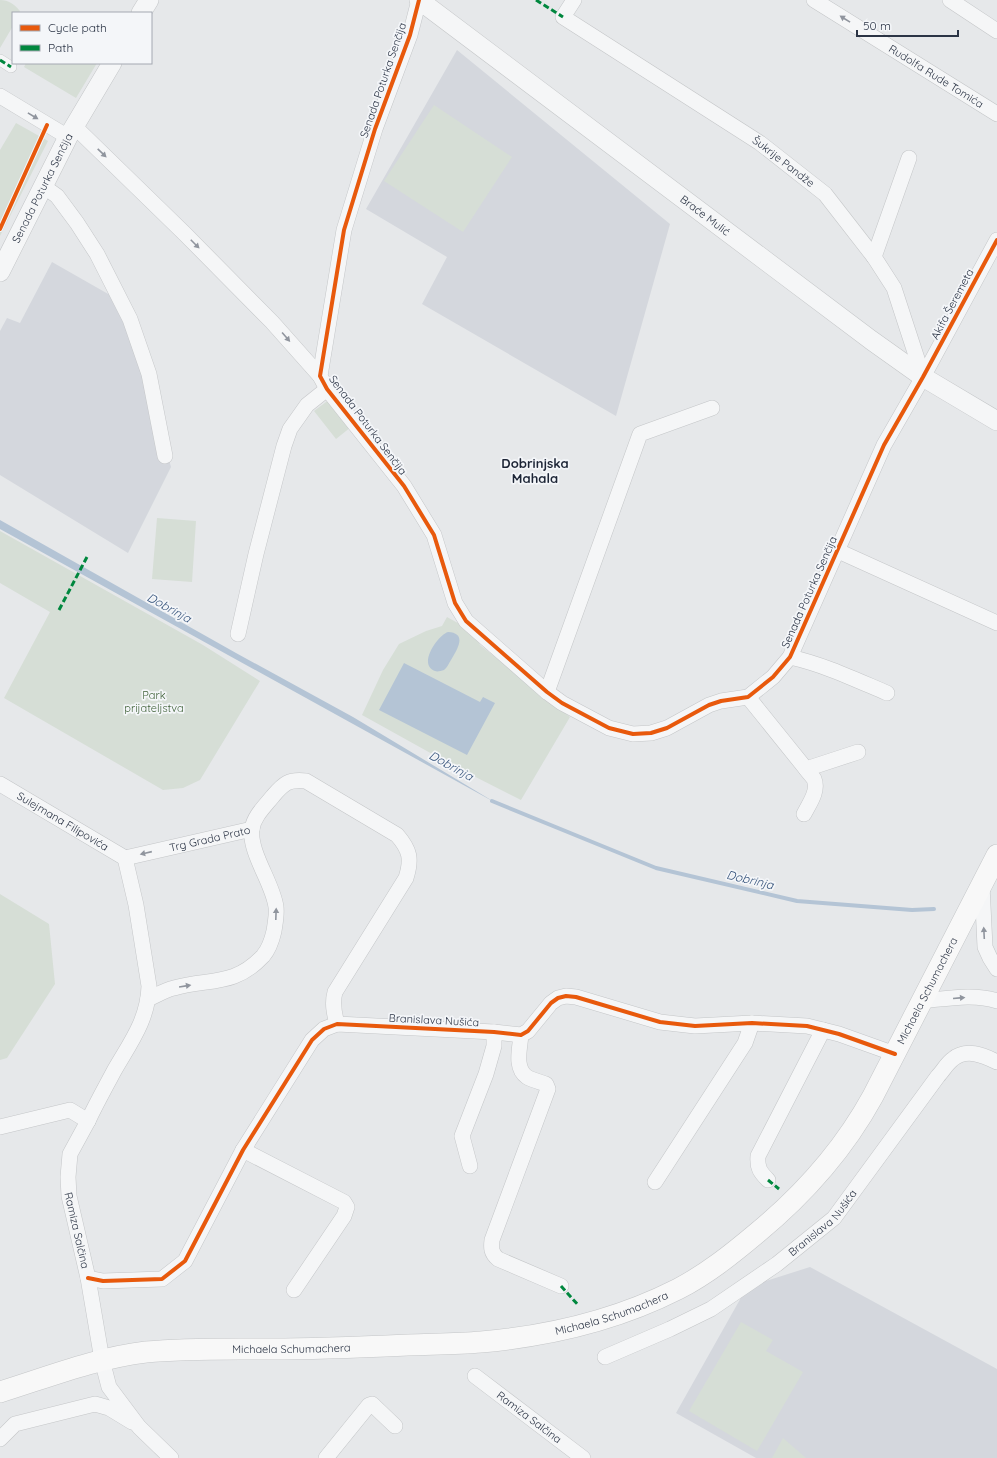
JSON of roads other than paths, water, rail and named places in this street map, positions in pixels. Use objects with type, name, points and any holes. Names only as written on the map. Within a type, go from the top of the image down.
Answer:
[{"type":"main road","name":"Michaela Schumachera","points":[[0,1392],[102,1360],[171,1350],[335,1348],[467,1343],[526,1337],[603,1320],[678,1289],[711,1269],[782,1212],[823,1167],[851,1132],[895,1054],[997,855]]},
{"type":"street","points":[[142,12],[149,0]]},
{"type":"street","name":"Braće Mulić","points":[[419,0],[871,340],[923,377],[997,421]]},
{"type":"street","name":"Senada Poturka Senčija","points":[[238,634],[256,554],[284,446],[290,429],[323,382],[344,230],[375,129],[410,35],[419,0]]},
{"type":"street","name":"Šukrije Pandže","points":[[574,0],[563,17],[760,143],[825,194],[874,257],[894,288],[923,377]]},
{"type":"street","name":"Rudolfa Rude Tomića","points":[[814,0],[997,114]]},
{"type":"street","points":[[950,0],[997,31]]},
{"type":"street","points":[[0,60],[11,67]]},
{"type":"street","name":"Senada Poturka Senčija","points":[[0,272],[71,132],[111,64]]},
{"type":"street","points":[[0,96],[71,132]]},
{"type":"street","name":"Senada Poturka Senčija","points":[[71,132],[184,233],[272,322],[323,382],[404,486],[434,536],[455,603],[466,621],[547,692],[562,703],[609,728],[633,734],[651,733],[667,728],[709,705],[722,701],[748,697],[773,677],[790,657],[836,550],[884,445],[923,377]]},
{"type":"street","points":[[874,257],[910,158]]},
{"type":"street","points":[[43,186],[57,196],[77,223],[97,254],[130,320],[149,374],[165,456]]},
{"type":"street","name":"Akifa Šeremeta","points":[[923,377],[997,240]]},
{"type":"street","points":[[547,692],[640,434],[712,408]]},
{"type":"street","name":"Senada Poturka Senčija","points":[[836,550],[997,623]]},
{"type":"street","name":"Senada Poturka Senčija","points":[[790,657],[812,662],[887,693]]},
{"type":"street","points":[[748,697],[814,779],[814,793],[804,814]]},
{"type":"street","points":[[806,769],[858,752]]},
{"type":"street","points":[[88,1278],[103,1280],[162,1279],[185,1261],[243,1150],[312,1040],[324,1029],[337,1024],[333,1006],[335,992],[406,878],[409,869],[410,858],[407,847],[398,835],[306,782],[298,780],[289,782],[282,786],[256,818],[252,830]]},
{"type":"street","name":"Sulejmana Filipovića","points":[[0,784],[125,858]]},
{"type":"street","name":"Trg Grada Prato","points":[[125,858],[252,830],[256,852],[276,907],[276,923],[272,941],[264,955],[248,969],[227,979],[174,988],[148,998]]},
{"type":"street","points":[[0,1128],[70,1110],[88,1121],[146,1013],[149,986],[136,905],[125,858]]},
{"type":"street","points":[[982,885],[985,947],[997,969]]},
{"type":"street","points":[[561,1286],[498,1259],[493,1255],[491,1248],[492,1240],[548,1089],[546,1084],[527,1077],[522,1070],[519,1063],[521,1035],[528,1031],[551,1003],[558,998],[566,996],[576,997],[660,1022],[695,1026],[752,1023],[807,1026],[839,1034],[895,1054]]},
{"type":"street","points":[[921,1002],[967,998],[988,998],[997,1001]]},
{"type":"street","points":[[655,1182],[745,1043],[752,1023]]},
{"type":"street","name":"Branislava Nušića","points":[[337,1024],[494,1032],[521,1035]]},
{"type":"street","points":[[768,1180],[760,1172],[757,1164],[758,1156],[823,1030]]},
{"type":"street","name":"Branislava Nušića","points":[[470,1166],[462,1136],[486,1074],[494,1046],[494,1032]]},
{"type":"street","name":"Branislava Nušića","points":[[605,1357],[670,1329],[711,1309],[777,1264],[834,1218],[938,1076],[953,1059],[965,1053],[981,1054],[997,1062]]},
{"type":"street","name":"Ramiza Salčina","points":[[88,1121],[70,1154],[68,1177],[70,1196],[88,1278],[102,1360],[109,1387],[139,1427],[171,1458]]},
{"type":"street","points":[[243,1150],[344,1202],[347,1207],[344,1216],[294,1290]]},
{"type":"street","name":"Ramiza Salčina","points":[[475,1376],[583,1458]]},
{"type":"street","name":"Ramiza Salčina","points":[[0,1439],[15,1424],[95,1404],[119,1413],[139,1427]]},
{"type":"street","points":[[326,1458],[369,1405],[372,1404],[395,1426]]},
{"type":"water","name":"Dobrinja","points":[[0,520],[353,717],[496,803],[0,529]]},
{"type":"water","points":[[448,632],[458,635],[458,647],[447,667],[444,670],[436,671],[430,668],[428,663],[431,650],[439,639]]},
{"type":"water","points":[[404,663],[480,702],[483,697],[495,703],[467,755],[379,710]]},
{"type":"waterway","name":"Dobrinja","points":[[492,801],[656,868],[797,901],[912,910],[934,909]]},
{"type":"district","name":"Dobrinjska Mahala","points":[[535,470]]},
{"type":"park label","name":"Park prijateljstva","points":[[154,701]]}]
